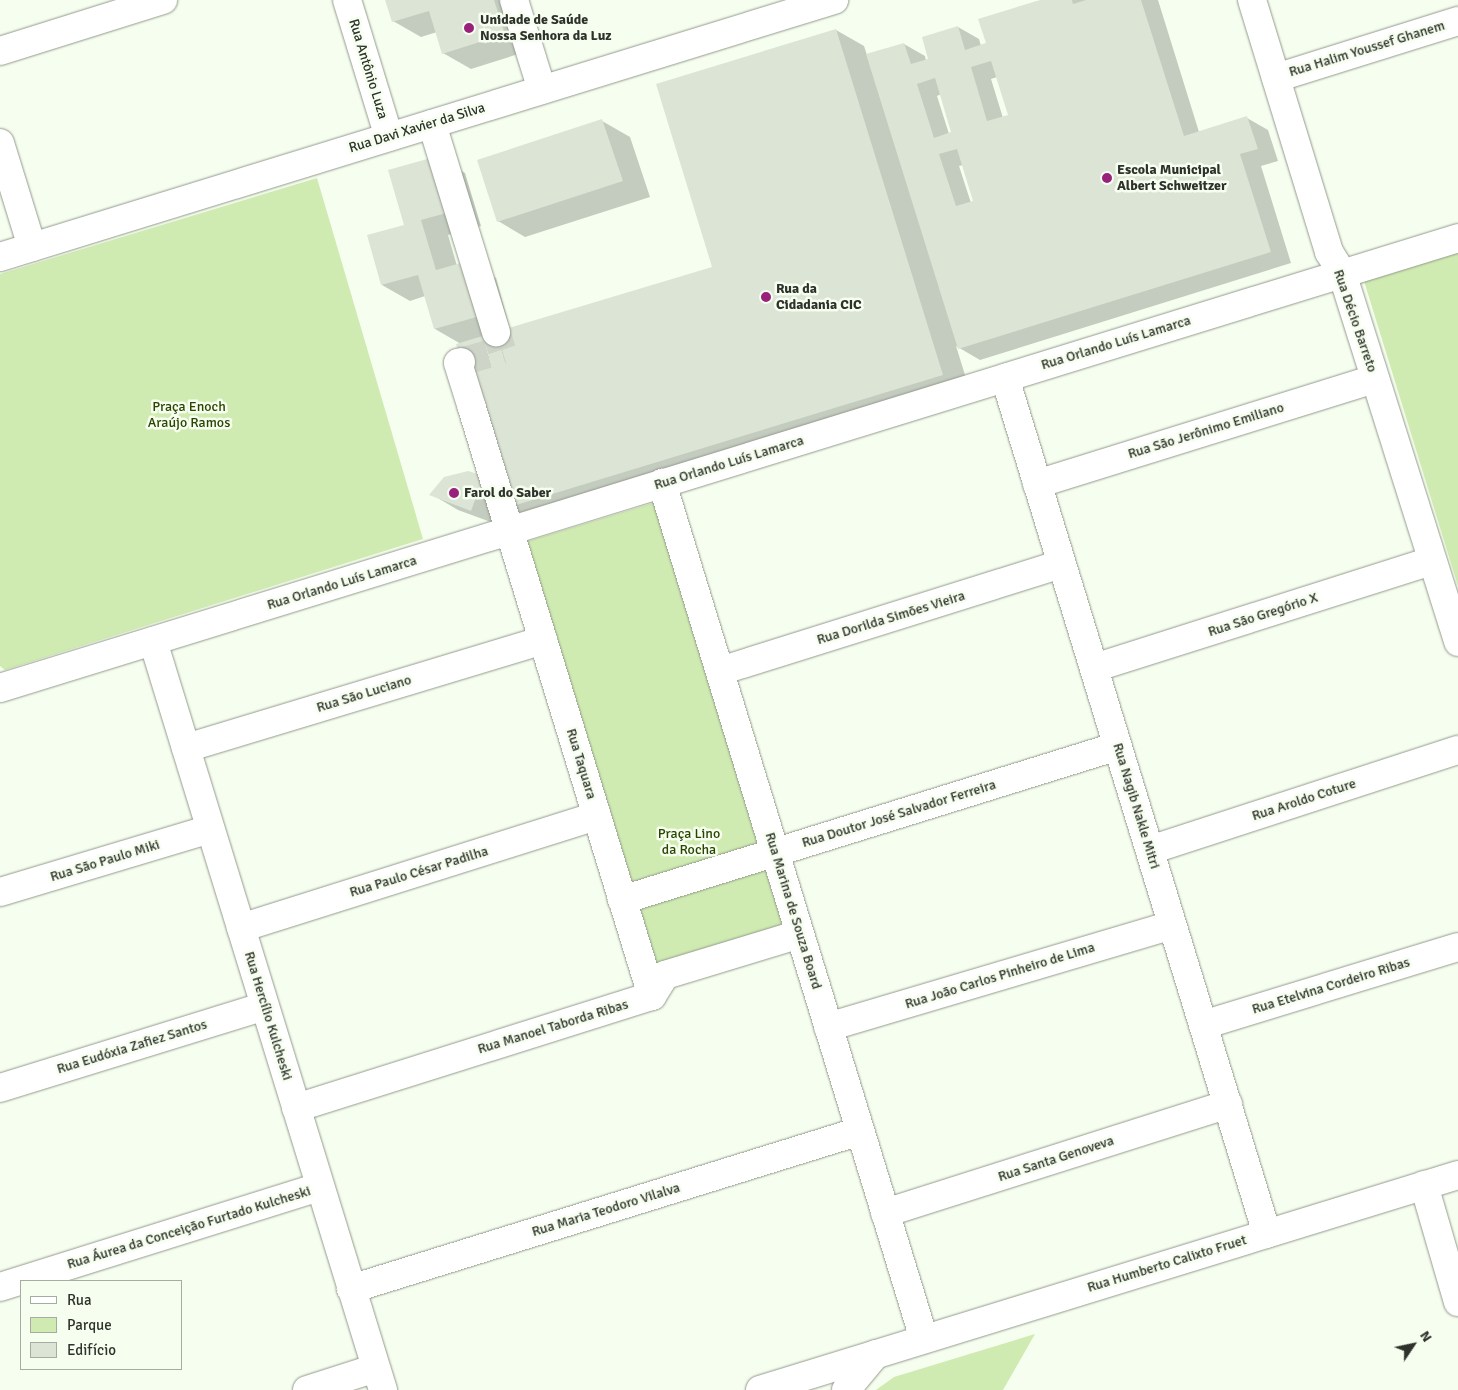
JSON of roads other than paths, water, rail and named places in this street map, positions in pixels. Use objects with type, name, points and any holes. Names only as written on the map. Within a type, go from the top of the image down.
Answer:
[{"type":"street","points":[[0,51],[163,0]]},
{"type":"street","name":"Rua Antônio Luza","points":[[347,0],[389,137]]},
{"type":"street","points":[[514,0],[542,90]]},
{"type":"street","name":"Rua Davi Xavier da Silva","points":[[0,257],[834,0]]},
{"type":"street","name":"Rua Décio Barreto","points":[[1252,0],[1329,252],[1342,273],[1458,641]]},
{"type":"street","name":"Rua Halim Youssef Ghanem","points":[[1276,78],[1458,21]]},
{"type":"street","points":[[432,124],[496,332]]},
{"type":"street","points":[[0,143],[32,247]]},
{"type":"street","name":"Rua Orlando Luís Lamarca","points":[[0,688],[1458,238]]},
{"type":"street","points":[[461,362],[458,363],[509,531]]},
{"type":"street","name":"Rua Nagib Nakle Mitri","points":[[1005,378],[1267,1234]]},
{"type":"street","name":"Rua São Jerônimo Emiliano","points":[[1038,484],[1375,378]]},
{"type":"street","name":"Rua Marina de Souza Board","points":[[662,484],[924,1339]]},
{"type":"street","name":"Rua Taquara","points":[[509,531],[652,996]]},
{"type":"street","name":"Rua São Gregório X","points":[[1094,668],[1432,561]]},
{"type":"street","name":"Rua Dorilda Simões Vieira","points":[[720,671],[1062,564]]},
{"type":"street","name":"Rua São Luciano","points":[[186,748],[543,640]]},
{"type":"street","name":"Rua Hercílio Kulcheski","points":[[153,641],[380,1379]]},
{"type":"street","name":"Rua Doutor José Salvador Ferreira","points":[[622,900],[1118,746]]},
{"type":"street","name":"Rua Aroldo Coture","points":[[1150,850],[1458,750]]},
{"type":"street","name":"Rua Paulo César Padilha","points":[[241,928],[597,816]]},
{"type":"street","name":"Rua São Paulo Miki","points":[[0,892],[210,829]]},
{"type":"street","name":"Rua João Carlos Pinheiro de Lima","points":[[828,1027],[1172,925]]},
{"type":"street","points":[[652,996],[665,975],[800,934]]},
{"type":"street","name":"Rua Etelvina Cordeiro Ribas","points":[[1203,1025],[1458,947]]},
{"type":"street","name":"Rua Manoel Taborda Ribas","points":[[296,1108],[652,996]]},
{"type":"street","name":"Rua Eudóxia Zafiez Santos","points":[[0,1088],[265,1006]]},
{"type":"street","name":"Rua Santa Genoveva","points":[[885,1213],[1228,1104]]},
{"type":"street","name":"Rua Maria Teodoro Vilalva","points":[[352,1289],[860,1131]]},
{"type":"street","name":"Rua Humberto Calixto Fruet","points":[[760,1390],[1458,1175]]},
{"type":"street","points":[[1424,1185],[1458,1302]]},
{"type":"street","name":"Rua Áurea da Conceição Furtado Kulcheski","points":[[22,1280],[320,1187]]},
{"type":"street","name":"Rua Áurea da Conceição Furtado Kulcheski","points":[[0,1287],[20,1281]]},
{"type":"street","points":[[846,1390],[876,1354]]},
{"type":"street","points":[[307,1390],[380,1379]]},
{"type":"tunnel","points":[[461,362],[502,350],[496,332]]},
{"type":"place","name":"Unidade de Saúde Nossa Senhora da Luz","points":[[469,28]]},
{"type":"place","name":"Escola Municipal Albert Schweitzer","points":[[1107,178]]},
{"type":"place","name":"Rua da Cidadania CIC","points":[[766,297]]},
{"type":"place","name":"Farol do Saber","points":[[454,493]]},
{"type":"park label","name":"Praça Enoch Araújo Ramos","points":[[189,416]]},
{"type":"park label","name":"Praça Lino da Rocha","points":[[689,842]]}]
